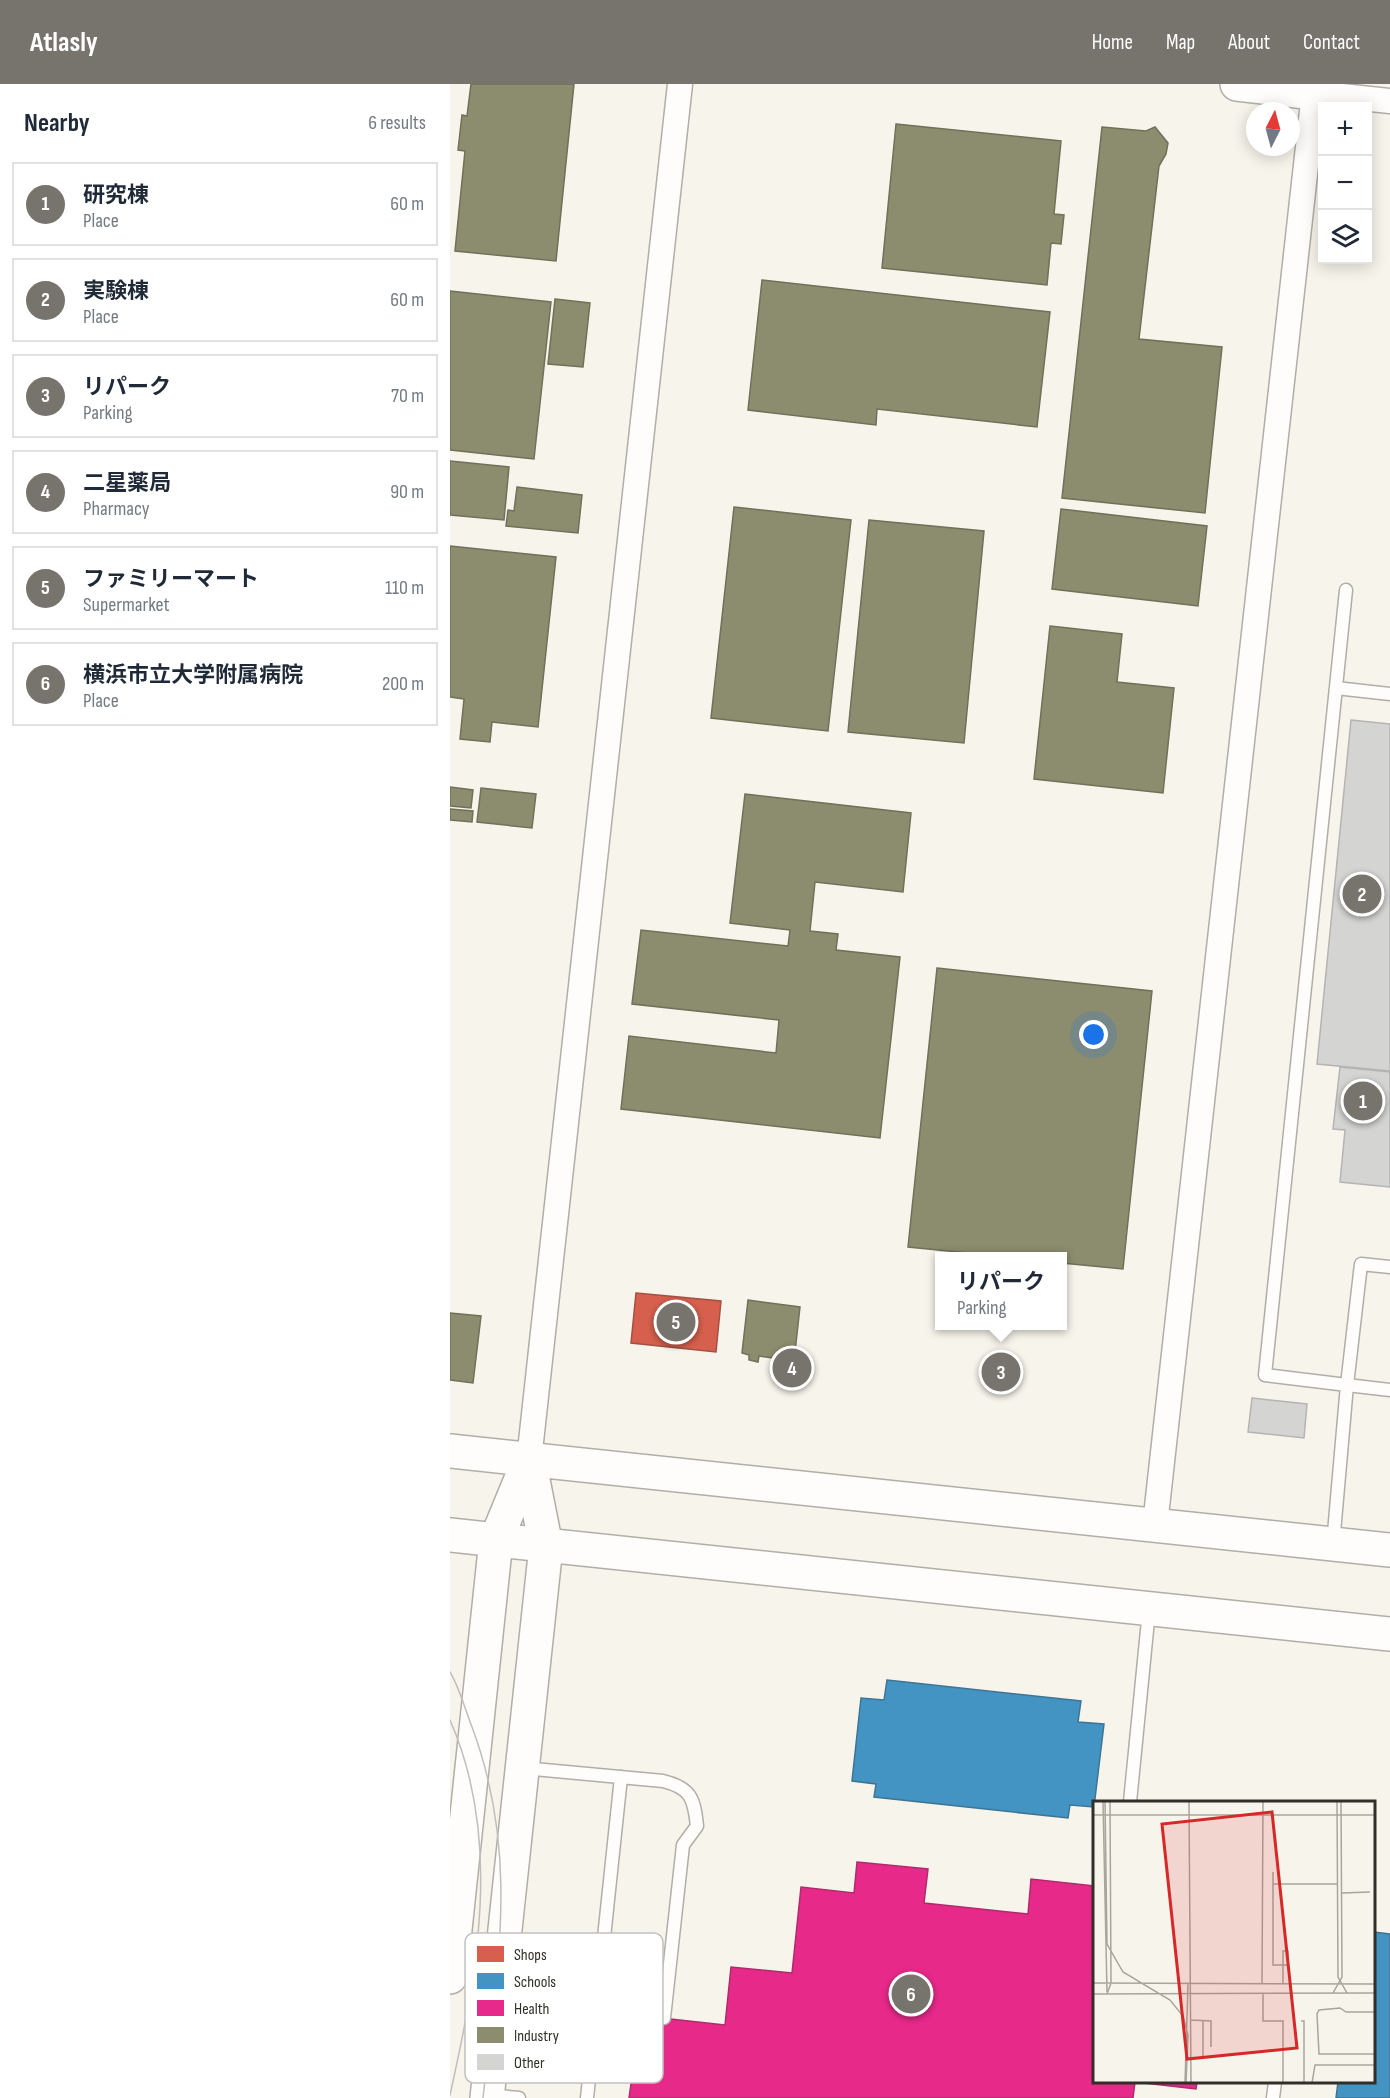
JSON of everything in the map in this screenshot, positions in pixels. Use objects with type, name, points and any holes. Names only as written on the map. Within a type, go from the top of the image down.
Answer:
[{"type":"street","points":[[450,1977],[496,1540],[529,1460],[680,84]]},
{"type":"street","points":[[1237,84],[1315,88],[1390,101]]},
{"type":"street","points":[[1155,1526],[1315,88]]},
{"type":"street","points":[[450,1451],[1390,1551]]},
{"type":"street","points":[[504,1933],[546,1546],[529,1460]]},
{"type":"street","points":[[450,1534],[1390,1634]]},
{"type":"lane","points":[[1346,590],[1265,1375],[1390,1390]]},
{"type":"lane","points":[[1336,688],[1390,694]]},
{"type":"lane","points":[[1333,1545],[1347,1385],[1361,1264],[1390,1267]]},
{"type":"lane","points":[[1130,1801],[1149,1608]]},
{"type":"lane","points":[[521,1768],[678,1785],[690,1794],[695,1808],[697,1826],[683,1845],[664,2018]]},
{"type":"lane","points":[[605,1933],[621,1778]]},
{"type":"lane","points":[[587,2098],[589,2083]]},
{"type":"lane","points":[[1273,2098],[1275,2083]]},
{"type":"lane","points":[[487,2096],[519,2098]]},
{"type":"building: Shops","points":[[636,1293],[721,1301],[716,1352],[631,1343]]},
{"type":"building: Schools","points":[[887,1680],[1081,1701],[1078,1722],[1104,1724],[1093,1807],[1070,1805],[1068,1818],[874,1797],[876,1784],[852,1781],[861,1698],[884,1700]]},
{"type":"building: Schools","points":[[1375,1932],[1390,1934],[1390,2098],[1336,2098],[1338,2083],[1375,2083]]},
{"type":"building: Health","points":[[857,1862],[928,1869],[924,1903],[1028,1914],[1031,1879],[1093,1886],[1093,2083],[1135,2083],[1133,2098],[629,2098],[631,2083],[663,2083],[663,2018],[725,2025],[731,1967],[792,1973],[801,1887],[854,1893]]},
{"type":"building: Health","points":[[1144,2083],[1197,2083],[1196,2089]]},
{"type":"building: Industry","points":[[471,84],[574,84],[556,261],[455,251],[465,151],[458,150],[462,115],[467,116]]},
{"type":"building: Industry","points":[[896,124],[1061,141],[1054,214],[1064,215],[1061,244],[1051,243],[1047,285],[882,268]]},
{"type":"building: Industry","points":[[1102,127],[1146,131],[1155,127],[1168,143],[1166,154],[1159,166],[1139,339],[1222,347],[1205,513],[1062,498]]},
{"type":"building: Industry","points":[[762,280],[1050,312],[1037,427],[877,409],[876,425],[748,410]]},
{"type":"building: Industry","points":[[450,291],[551,302],[534,459],[450,450]]},
{"type":"building: Industry","points":[[555,299],[590,303],[583,367],[548,364]]},
{"type":"building: Industry","points":[[450,461],[509,467],[504,520],[450,515]]},
{"type":"building: Industry","points":[[517,487],[582,495],[578,533],[506,526],[508,510],[514,511]]},
{"type":"building: Industry","points":[[734,507],[851,520],[828,731],[711,718]]},
{"type":"building: Industry","points":[[1061,509],[1207,526],[1198,606],[1052,589]]},
{"type":"building: Industry","points":[[869,520],[984,531],[964,743],[848,732]]},
{"type":"building: Industry","points":[[450,546],[556,557],[538,727],[492,722],[490,742],[460,739],[464,699],[450,697]]},
{"type":"building: Industry","points":[[1050,626],[1122,634],[1117,682],[1174,688],[1163,793],[1034,779]]},
{"type":"building: Industry","points":[[450,787],[473,790],[471,808],[450,806]]},
{"type":"building: Industry","points":[[481,788],[536,794],[532,828],[477,822]]},
{"type":"building: Industry","points":[[745,794],[911,813],[903,892],[815,882],[810,931],[838,934],[836,950],[900,957],[880,1138],[621,1109],[629,1036],[776,1053],[779,1020],[632,1004],[641,930],[788,946],[790,930],[730,923]]},
{"type":"building: Industry","points":[[450,809],[473,811],[472,822],[450,820]]},
{"type":"building: Industry","points":[[937,968],[1152,991],[1123,1269],[1067,1263],[1067,1252],[959,1252],[908,1247]]},
{"type":"building: Industry","points":[[748,1300],[800,1307],[794,1361],[759,1356],[758,1362],[749,1360],[749,1355],[742,1353]]},
{"type":"building: Industry","points":[[450,1313],[481,1316],[473,1383],[450,1380]]},
{"type":"building: Other","points":[[1351,720],[1390,724],[1390,1071],[1317,1064]]},
{"type":"building: Other","points":[[1340,1067],[1390,1072],[1390,1187],[1340,1182],[1345,1130],[1333,1129]]},
{"type":"building: Other","points":[[1252,1398],[1307,1404],[1304,1438],[1248,1432]]},
{"type":"tram line","points":[[450,1672],[457,1685],[487,1775],[496,1821],[500,1866],[500,1933]]},
{"type":"tram line","points":[[450,1720],[466,1766],[476,1812],[480,1860],[478,1933]]},
{"type":"tram line","points":[[450,2095],[465,2023]]},
{"type":"tram line","points":[[483,2098],[485,2083]]},
{"type":"place","name":"実験棟","points":[[1362,894]]},
{"type":"place","name":"研究棟","points":[[1363,1101]]},
{"type":"place","name":"ファミリーマート","points":[[676,1322]]},
{"type":"place","name":"二星薬局","points":[[792,1368]]},
{"type":"place","name":"リパーク","points":[[1001,1372]]},
{"type":"place","name":"横浜市立大学附属病院","points":[[911,1994]]}]
